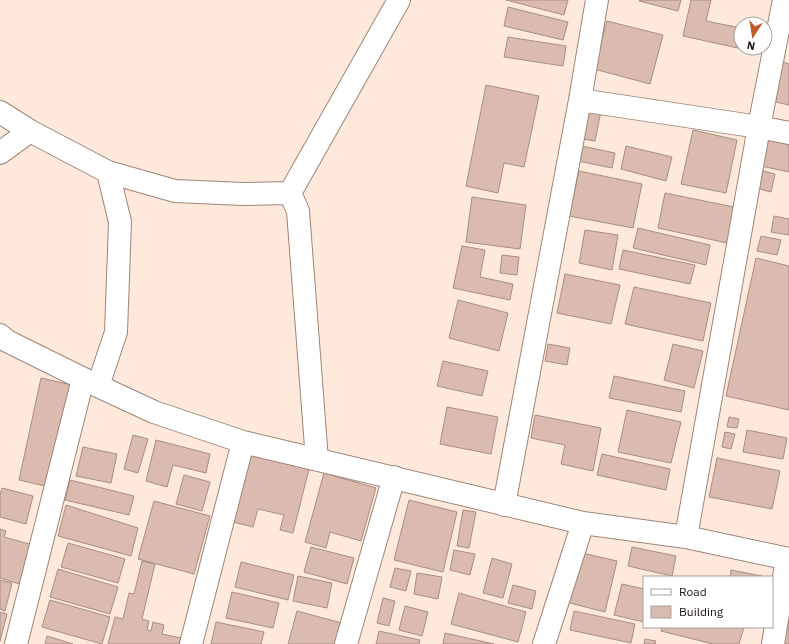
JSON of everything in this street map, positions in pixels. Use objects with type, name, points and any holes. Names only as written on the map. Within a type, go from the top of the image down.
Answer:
[{"type":"street","points":[[290,193],[399,0]]},
{"type":"street","points":[[504,505],[580,100],[597,0]]},
{"type":"street","points":[[686,537],[759,127],[784,0]]},
{"type":"street","points":[[580,100],[759,127],[789,133]]},
{"type":"street","points":[[0,112],[30,131],[108,172],[175,191],[243,194],[290,193]]},
{"type":"street","points":[[0,153],[30,131]]},
{"type":"street","points":[[16,644],[90,382],[116,332],[120,222],[108,172]]},
{"type":"street","points":[[290,193],[298,211],[317,460]]},
{"type":"street","points":[[0,335],[7,341],[154,412],[243,442],[394,477],[504,505],[583,522],[686,537],[788,559],[773,644]]},
{"type":"street","points":[[191,644],[243,442]]},
{"type":"street","points":[[346,644],[394,477]]},
{"type":"street","points":[[544,644],[583,522]]},
{"type":"building","points":[[506,0],[568,0],[564,15]]},
{"type":"building","points":[[681,0],[678,11],[639,1]]},
{"type":"building","points":[[691,0],[711,0],[706,21],[733,26],[733,47],[683,36]]},
{"type":"building","points":[[508,7],[568,22],[563,40],[504,26]]},
{"type":"building","points":[[607,21],[663,35],[650,84],[594,69]]},
{"type":"building","points":[[508,37],[566,46],[563,66],[504,57]]},
{"type":"building","points":[[781,61],[789,64],[789,105],[771,101]]},
{"type":"building","points":[[486,85],[539,96],[524,167],[504,163],[498,193],[466,186]]},
{"type":"building","points":[[584,102],[602,106],[595,141],[577,138]]},
{"type":"building","points":[[693,130],[737,140],[726,193],[681,184]]},
{"type":"building","points":[[768,132],[789,137],[789,172],[761,166]]},
{"type":"building","points":[[577,145],[615,153],[612,168],[573,160]]},
{"type":"building","points":[[626,146],[672,157],[666,181],[621,169]]},
{"type":"building","points":[[579,171],[642,184],[633,228],[569,216]]},
{"type":"building","points":[[763,171],[775,174],[771,192],[759,189]]},
{"type":"building","points":[[665,193],[739,208],[732,244],[658,228]]},
{"type":"building","points":[[472,197],[526,205],[520,249],[466,242]]},
{"type":"building","points":[[774,216],[789,219],[789,235],[771,232]]},
{"type":"building","points":[[638,228],[710,245],[706,265],[633,248]]},
{"type":"building","points":[[585,230],[618,235],[612,270],[579,263]]},
{"type":"building","points":[[761,236],[781,240],[777,255],[757,251]]},
{"type":"building","points":[[462,246],[485,250],[480,277],[513,284],[510,300],[453,288]]},
{"type":"building","points":[[623,250],[695,265],[690,284],[619,269]]},
{"type":"building","points":[[502,255],[519,257],[517,275],[500,273]]},
{"type":"building","points":[[756,258],[789,266],[789,410],[726,396]]},
{"type":"building","points":[[565,274],[620,285],[611,324],[557,313]]},
{"type":"building","points":[[634,287],[711,303],[703,341],[625,324]]},
{"type":"building","points":[[458,300],[508,313],[499,351],[449,338]]},
{"type":"building","points":[[548,344],[570,348],[567,365],[545,361]]},
{"type":"building","points":[[673,344],[703,351],[694,388],[664,380]]},
{"type":"building","points":[[443,361],[488,371],[482,396],[437,386]]},
{"type":"building","points":[[614,376],[685,391],[681,412],[609,398]]},
{"type":"building","points":[[41,378],[72,385],[49,487],[19,480]]},
{"type":"building","points":[[447,407],[498,417],[491,454],[440,444]]},
{"type":"building","points":[[627,410],[681,422],[671,463],[618,452]]},
{"type":"building","points":[[535,415],[601,428],[593,471],[561,464],[565,445],[531,438]]},
{"type":"building","points":[[729,417],[739,419],[737,428],[727,427]]},
{"type":"building","points":[[747,430],[787,438],[783,459],[743,452]]},
{"type":"building","points":[[725,432],[735,434],[731,449],[722,447]]},
{"type":"building","points":[[133,435],[148,439],[138,473],[124,469]]},
{"type":"building","points":[[156,440],[210,454],[206,473],[173,465],[167,487],[146,481]]},
{"type":"building","points":[[83,447],[117,454],[111,483],[76,476]]},
{"type":"building","points":[[245,454],[309,469],[293,533],[280,530],[284,515],[258,509],[253,527],[229,521]]},
{"type":"building","points":[[602,454],[670,469],[666,490],[597,475]]},
{"type":"building","points":[[717,458],[780,471],[772,509],[709,497]]},
{"type":"building","points":[[324,473],[376,488],[361,541],[330,532],[326,548],[305,542]]},
{"type":"building","points":[[184,475],[210,482],[202,511],[176,504]]},
{"type":"building","points":[[70,480],[134,496],[129,515],[65,500]]},
{"type":"building","points":[[2,488],[33,496],[26,524],[0,517],[0,495]]},
{"type":"building","points":[[409,500],[457,512],[443,572],[394,560]]},
{"type":"building","points":[[154,501],[210,516],[194,574],[138,559]]},
{"type":"building","points":[[66,505],[138,528],[131,556],[58,536]]},
{"type":"building","points":[[463,510],[476,512],[469,548],[457,546]]},
{"type":"building","points":[[0,529],[6,531],[4,537],[33,545],[23,585],[0,578]]},
{"type":"building","points":[[68,543],[125,559],[118,583],[61,567]]},
{"type":"building","points":[[311,547],[354,558],[347,584],[304,572]]},
{"type":"building","points":[[632,547],[676,556],[672,576],[628,566]]},
{"type":"building","points":[[454,550],[475,554],[470,575],[450,570]]},
{"type":"building","points":[[578,552],[617,561],[605,612],[566,602]]},
{"type":"building","points":[[492,558],[512,564],[503,598],[483,593]]},
{"type":"building","points":[[142,561],[155,564],[142,619],[149,621],[147,630],[151,631],[153,622],[164,625],[162,634],[181,638],[179,644],[108,644],[115,617],[123,619],[129,593],[134,594]]},
{"type":"building","points":[[241,562],[294,575],[288,600],[235,587]]},
{"type":"building","points":[[395,568],[411,571],[406,591],[390,587]]},
{"type":"building","points":[[58,569],[118,587],[110,614],[50,597]]},
{"type":"building","points":[[731,570],[762,576],[730,576]]},
{"type":"building","points":[[417,573],[442,577],[438,599],[414,594]]},
{"type":"building","points":[[298,576],[332,583],[327,608],[293,601]]},
{"type":"building","points":[[0,580],[12,583],[5,611],[0,609]]},
{"type":"building","points":[[622,584],[643,589],[643,622],[614,615]]},
{"type":"building","points":[[513,585],[536,591],[532,609],[508,603]]},
{"type":"building","points":[[232,592],[279,603],[273,628],[226,618]]},
{"type":"building","points":[[459,593],[526,612],[518,642],[451,624]]},
{"type":"building","points":[[789,596],[789,644],[778,644]]},
{"type":"building","points":[[383,598],[395,601],[389,626],[377,623]]},
{"type":"building","points":[[50,600],[110,617],[102,644],[42,627]]},
{"type":"building","points":[[405,606],[428,612],[422,636],[399,630]]},
{"type":"building","points":[[297,611],[342,623],[336,644],[288,644]]},
{"type":"building","points":[[574,611],[635,624],[631,643],[570,630]]},
{"type":"building","points":[[0,612],[7,614],[0,641]]},
{"type":"building","points":[[216,622],[264,632],[261,644],[211,644]]},
{"type":"building","points":[[662,628],[744,628],[739,644],[713,644],[661,631]]},
{"type":"building","points":[[379,631],[420,640],[419,644],[376,644]]},
{"type":"building","points":[[445,633],[494,644],[443,644]]},
{"type":"building","points":[[47,636],[73,644],[45,644]]},
{"type":"building","points":[[645,639],[656,641],[655,644],[644,644]]}]
